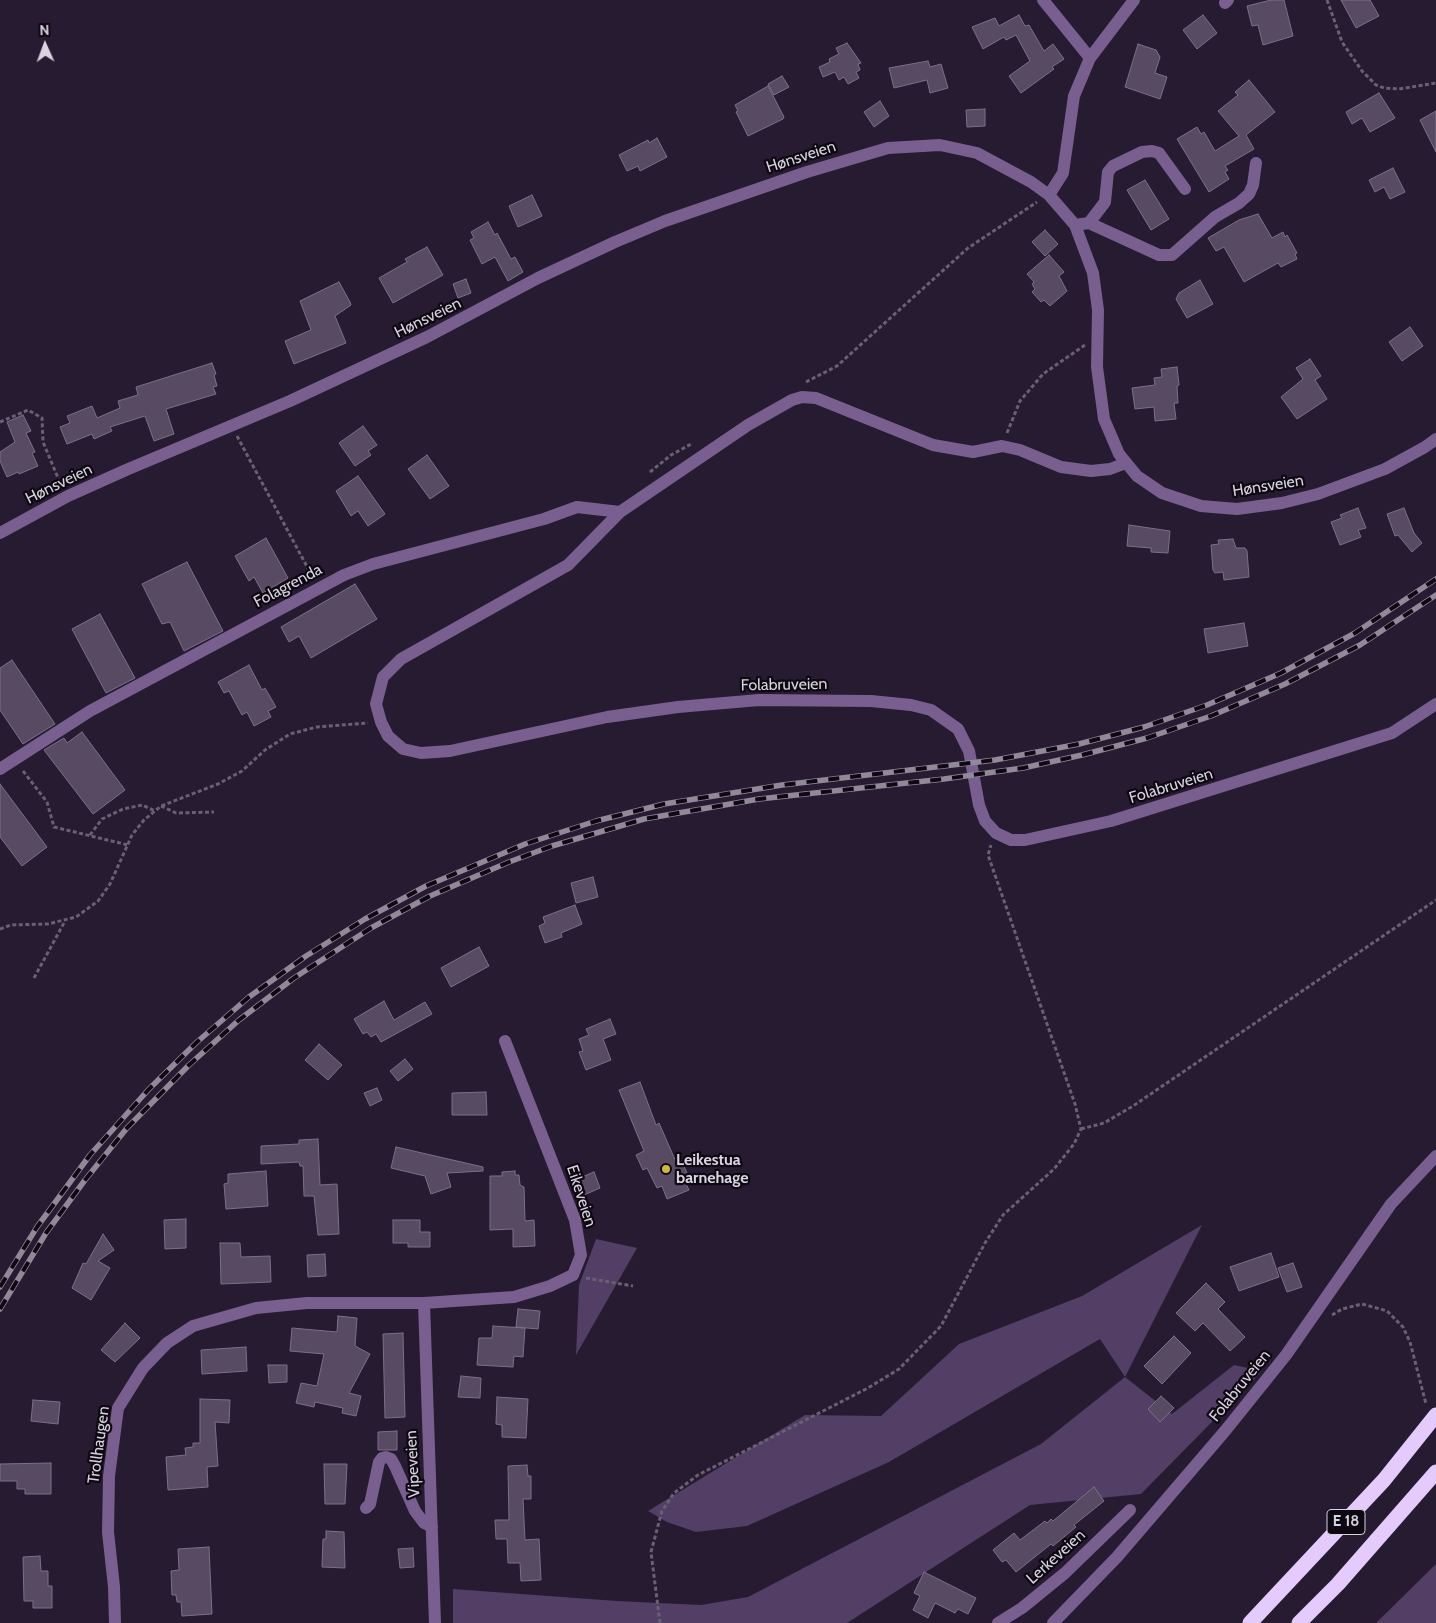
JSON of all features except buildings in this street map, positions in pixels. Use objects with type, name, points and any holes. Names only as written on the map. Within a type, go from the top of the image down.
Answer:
[{"type":"highway","name":"E 18","points":[[1250,1623],[1384,1480],[1432,1414]]},
{"type":"highway","name":"E 18","points":[[1300,1623],[1338,1584],[1436,1472]]},
{"type":"street","points":[[1043,0],[1090,58]]},
{"type":"street","points":[[1049,195],[1063,173],[1074,96],[1090,58],[1134,0]]},
{"type":"street","name":"Hønsveien","points":[[0,533],[68,496],[232,427],[427,337],[538,278],[615,242],[738,195],[888,148],[940,145],[977,153],[1031,182],[1049,195],[1075,225],[1093,273],[1098,310],[1097,368],[1104,419],[1118,454],[1137,476],[1162,493],[1201,506],[1237,509],[1282,503],[1318,494],[1386,469],[1436,439]]},
{"type":"street","points":[[1089,223],[1104,202],[1108,172],[1114,166],[1142,152],[1152,151],[1159,153],[1185,189]]},
{"type":"street","points":[[1075,225],[1089,223],[1159,255],[1172,256],[1215,217],[1239,203],[1249,194],[1253,185],[1256,163]]},
{"type":"street","name":"Folabruveien","points":[[1002,446],[973,452],[933,445],[816,398],[802,397],[792,400],[748,425],[620,512],[568,564],[401,659],[383,677],[376,704],[381,722],[388,736],[403,749],[421,753],[450,751],[607,717],[678,707],[760,700],[911,704],[931,710],[958,729],[968,751],[984,821],[996,833],[1011,840],[1025,840],[1111,821],[1392,733],[1436,704]]},
{"type":"street","points":[[1002,446],[1020,450],[1061,467],[1091,471],[1110,469],[1126,463]]},
{"type":"street","name":"Folagrenda","points":[[0,769],[90,712],[344,575],[373,564],[544,519],[578,507],[620,512]]},
{"type":"street","name":"Eikeveien","points":[[504,1041],[575,1220],[581,1255],[573,1275]]},
{"type":"street","name":"Folabruveien","points":[[1054,1623],[1117,1557],[1283,1360],[1391,1204],[1436,1156]]},
{"type":"street","points":[[424,1303],[514,1298],[573,1275]]},
{"type":"street","name":"Trollhaugen","points":[[115,1623],[114,1588],[108,1532],[109,1476],[118,1408],[143,1368],[167,1343],[193,1326],[256,1308],[307,1303],[424,1303]]},
{"type":"street","name":"Vipeveien","points":[[424,1303],[435,1623]]},
{"type":"street","points":[[366,1508],[370,1504],[379,1462],[382,1458],[386,1457],[391,1459],[395,1466],[415,1511],[424,1522],[432,1527]]},
{"type":"street","name":"Lerkeveien","points":[[998,1623],[1022,1608],[1065,1573],[1130,1510]]},
{"type":"path","points":[[1327,0],[1342,42],[1362,71],[1376,85],[1384,88],[1399,89],[1436,83]]},
{"type":"path","points":[[802,384],[837,366],[968,248],[1049,195]]},
{"type":"path","points":[[1002,446],[1020,401],[1043,374],[1097,336]]},
{"type":"path","points":[[0,422],[28,410],[42,418],[43,442],[60,483],[68,496]]},
{"type":"path","points":[[232,427],[319,588]]},
{"type":"path","points":[[648,474],[671,455],[698,441]]},
{"type":"path","points":[[0,928],[11,925],[48,924],[76,917],[98,902],[110,884],[128,845],[144,820],[161,806],[226,780],[242,771],[265,750],[290,734],[317,727],[381,722]]},
{"type":"path","points":[[15,759],[47,802],[54,827],[61,831],[90,835],[128,845]]},
{"type":"path","points":[[90,835],[102,819],[123,809],[142,806],[156,811]]},
{"type":"path","points":[[161,806],[176,813],[214,812]]},
{"type":"path","points":[[660,1623],[651,1552],[662,1511],[674,1493],[698,1475],[868,1388],[899,1369],[941,1326],[985,1243],[1003,1215],[1054,1169],[1074,1144],[1081,1129],[1075,1104],[988,855],[996,833]]},
{"type":"path","points":[[1081,1129],[1104,1123],[1133,1106],[1436,900]]},
{"type":"path","points":[[34,978],[65,921]]},
{"type":"path","points":[[573,1275],[633,1286]]},
{"type":"path","points":[[1310,1321],[1317,1325],[1342,1309],[1362,1304],[1387,1311],[1403,1327],[1432,1414]]},
{"type":"shaded area","points":[[1202,1225],[1125,1377],[1100,1339],[889,1462],[747,1526],[696,1532],[667,1522],[648,1511],[805,1415],[881,1416],[959,1344],[1082,1296]]},
{"type":"shaded area","points":[[596,1239],[637,1248],[576,1355],[579,1285]]},
{"type":"shaded area","points":[[1234,1365],[1262,1371],[1141,1494],[1030,1505],[847,1623],[453,1623],[453,1589],[701,1605],[748,1597],[1041,1444],[1125,1377],[1172,1414]]},
{"type":"shaded area","points":[[1436,1564],[1436,1623],[1376,1623]]},
{"type":"railway","points":[[0,1287],[37,1227],[90,1155],[149,1089],[197,1042],[249,997],[306,956],[365,919],[426,886],[525,844],[596,821],[664,804],[782,785],[995,760],[1079,744],[1144,727],[1207,705],[1281,673],[1355,633],[1436,579]]},
{"type":"railway","points":[[0,1309],[46,1233],[85,1180],[127,1128],[189,1065],[239,1020],[294,978],[371,928],[430,896],[509,862],[552,846],[644,819],[759,799],[944,779],[1023,768],[1147,738],[1211,716],[1285,684],[1360,645],[1436,595]]},
{"type":"place","name":"Leikestua barnehage","points":[[666,1169]]}]
